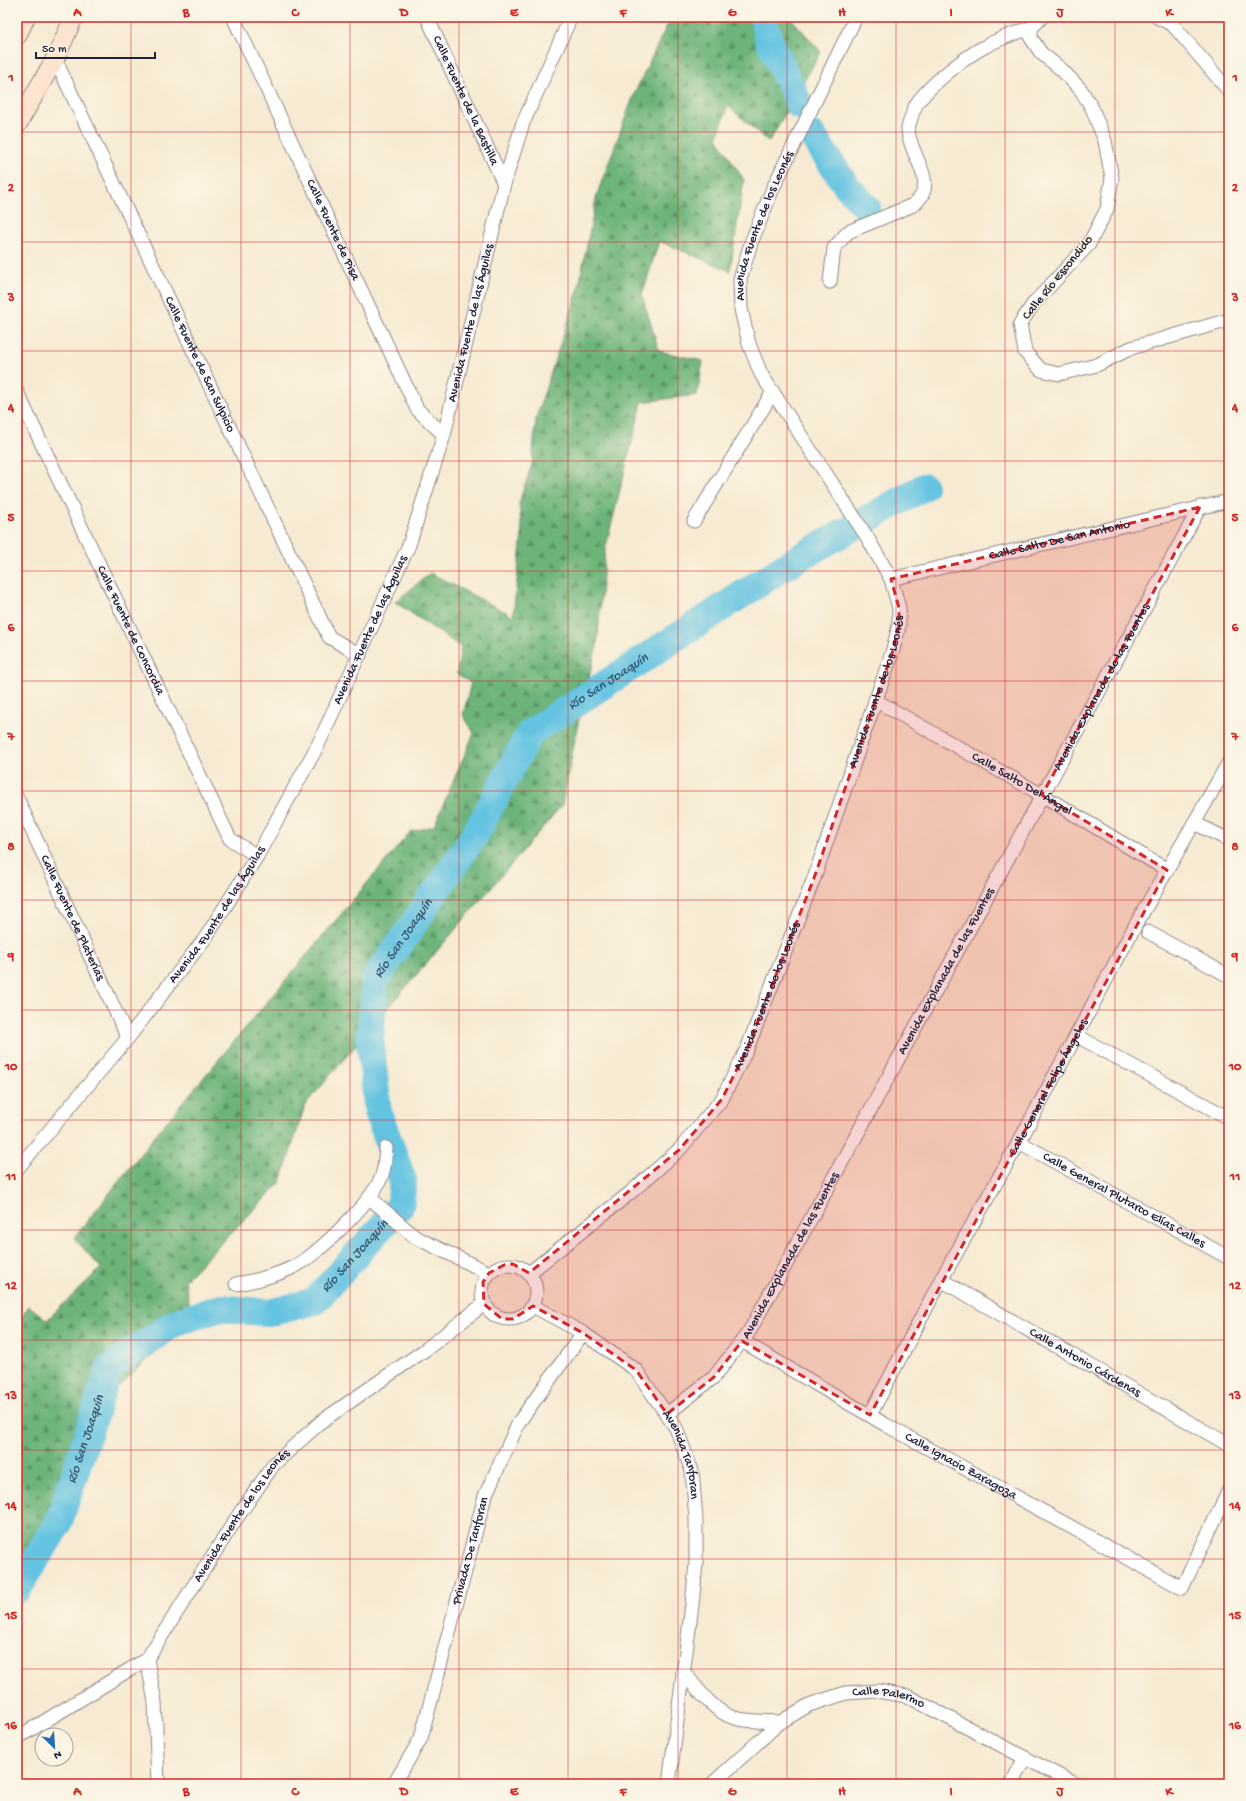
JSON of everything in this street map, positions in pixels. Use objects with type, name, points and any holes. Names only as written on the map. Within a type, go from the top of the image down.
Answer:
[{"type":"main road","points":[[17,36],[26,17]]},
{"type":"main road","points":[[17,125],[55,59],[74,17]]},
{"type":"street","name":"Calle Fuente de Pisa","points":[[233,17],[417,409],[444,435]]},
{"type":"street","name":"Calle Fuente de la Bastilla","points":[[427,17],[504,184]]},
{"type":"street","name":"Avenida Fuente de las Águilas","points":[[17,1169],[128,1038],[206,937],[257,856],[318,745],[409,545],[444,435],[504,184],[523,123],[572,17]]},
{"type":"street","name":"Avenida Fuente de los Leonés","points":[[529,1273],[630,1193],[679,1150],[722,1099],[747,1049],[814,878],[899,626],[899,608],[891,580],[867,537],[761,374],[749,344],[741,308],[740,279],[751,243],[773,188],[856,17]]},
{"type":"street","points":[[830,282],[834,248],[848,232],[913,205],[920,200],[924,191],[925,178],[912,149],[908,129],[916,105],[931,87],[985,46],[1009,35],[1031,28],[1042,17]]},
{"type":"street","points":[[1157,17],[1173,25],[1229,91]]},
{"type":"street","name":"Calle Río Escondido","points":[[1031,28],[1031,38],[1041,53],[1062,70],[1081,90],[1092,108],[1105,141],[1112,178],[1107,209],[1089,244],[1034,303],[1020,324],[1025,352],[1041,370],[1059,374],[1097,365],[1131,348],[1229,320]]},
{"type":"street","name":"Calle Fuente de San Sulpicio","points":[[55,59],[329,637],[360,655]]},
{"type":"street","name":"Calle Fuente de Concordia","points":[[17,392],[230,839],[257,856]]},
{"type":"street","points":[[694,521],[772,392]]},
{"type":"street","name":"Calle Salto De San Antonio","points":[[891,580],[1200,507],[1229,502]]},
{"type":"street","name":"Avenida Explanada de las Fuentes","points":[[667,1414],[714,1377],[753,1325],[1200,507]]},
{"type":"street","name":"Calle Salto Del Ángel","points":[[875,700],[1042,795],[1167,870]]},
{"type":"street","name":"Calle General Felipe Ángeles","points":[[870,1415],[941,1280],[1019,1142],[1135,926],[1229,762]]},
{"type":"street","name":"Calle Fuente de Platerias","points":[[17,798],[128,1038]]},
{"type":"street","points":[[1194,823],[1229,840]]},
{"type":"street","points":[[1148,932],[1229,976]]},
{"type":"street","points":[[1077,1036],[1229,1118]]},
{"type":"street","name":"Calle General Plutarco Elías Calles","points":[[1019,1142],[1229,1258]]},
{"type":"street","points":[[236,1284],[259,1280],[302,1262],[337,1232],[370,1198],[382,1175],[386,1148]]},
{"type":"street","points":[[370,1198],[415,1237],[489,1273]]},
{"type":"street","points":[[513,1264],[522,1267],[529,1273],[534,1280],[536,1288],[536,1298],[533,1306],[524,1315],[514,1319],[502,1319],[491,1313],[484,1304],[481,1293],[483,1282],[489,1273],[504,1265],[513,1264]]},
{"type":"street","name":"Calle Antonio Cárdenas","points":[[941,1280],[1229,1444]]},
{"type":"street","name":"Avenida Fuente de los Leonés","points":[[17,1738],[147,1659],[236,1519],[274,1464],[322,1421],[425,1350],[484,1304]]},
{"type":"street","name":"Avenida Tanforan","points":[[533,1306],[583,1333],[636,1370],[676,1428],[692,1471],[696,1519],[696,1564],[669,1784]]},
{"type":"street","name":"Privada De Tanforan","points":[[394,1784],[421,1738],[485,1496],[519,1422],[583,1333]]},
{"type":"street","name":"Calle Ignacio Zaragoza","points":[[742,1341],[870,1415],[1182,1588],[1229,1490]]},
{"type":"street","points":[[147,1659],[155,1702],[158,1784]]},
{"type":"street","points":[[682,1671],[716,1708],[734,1718],[781,1722]]},
{"type":"street","name":"Calle Palermo","points":[[712,1784],[781,1722],[810,1705],[846,1693],[877,1691],[907,1696],[1075,1784]]},
{"type":"street","points":[[1012,1784],[1025,1758]]},
{"type":"highlighted area","points":[[1200,507],[1042,795],[1167,870],[870,1415],[742,1341],[714,1377],[667,1414],[636,1370],[583,1333],[533,1306],[513,1319],[502,1319],[484,1304],[483,1282],[489,1273],[504,1265],[513,1264],[529,1273],[679,1150],[722,1099],[747,1049],[814,878],[892,653],[899,626],[899,608],[891,579]]},
{"type":"green space","points":[[671,17],[790,17],[821,52],[769,142],[728,106],[717,138],[744,180],[730,271],[659,241],[642,295],[659,351],[703,361],[697,395],[642,402],[605,550],[597,645],[579,719],[562,805],[305,1105],[281,1182],[185,1280],[192,1318],[99,1405],[61,1528],[17,1594],[17,1323],[29,1306],[47,1320],[101,1268],[74,1238],[157,1133],[410,832],[434,826],[474,733],[463,715],[471,683],[457,674],[461,647],[395,602],[430,573],[513,616],[522,535],[519,503],[532,464],[536,418],[578,290],[597,194],[635,92]]},
{"type":"waterway","name":"Río San Joaquín","points":[[763,17],[769,40],[800,106]]},
{"type":"waterway","name":"Río San Joaquín","points":[[812,135],[846,185],[867,208]]},
{"type":"waterway","name":"Río San Joaquín","points":[[17,1590],[58,1524],[110,1367],[176,1322],[221,1308],[269,1313],[315,1301],[400,1206],[403,1181],[378,1112],[370,1040],[375,980],[476,833],[530,733],[795,560],[924,487]]}]
